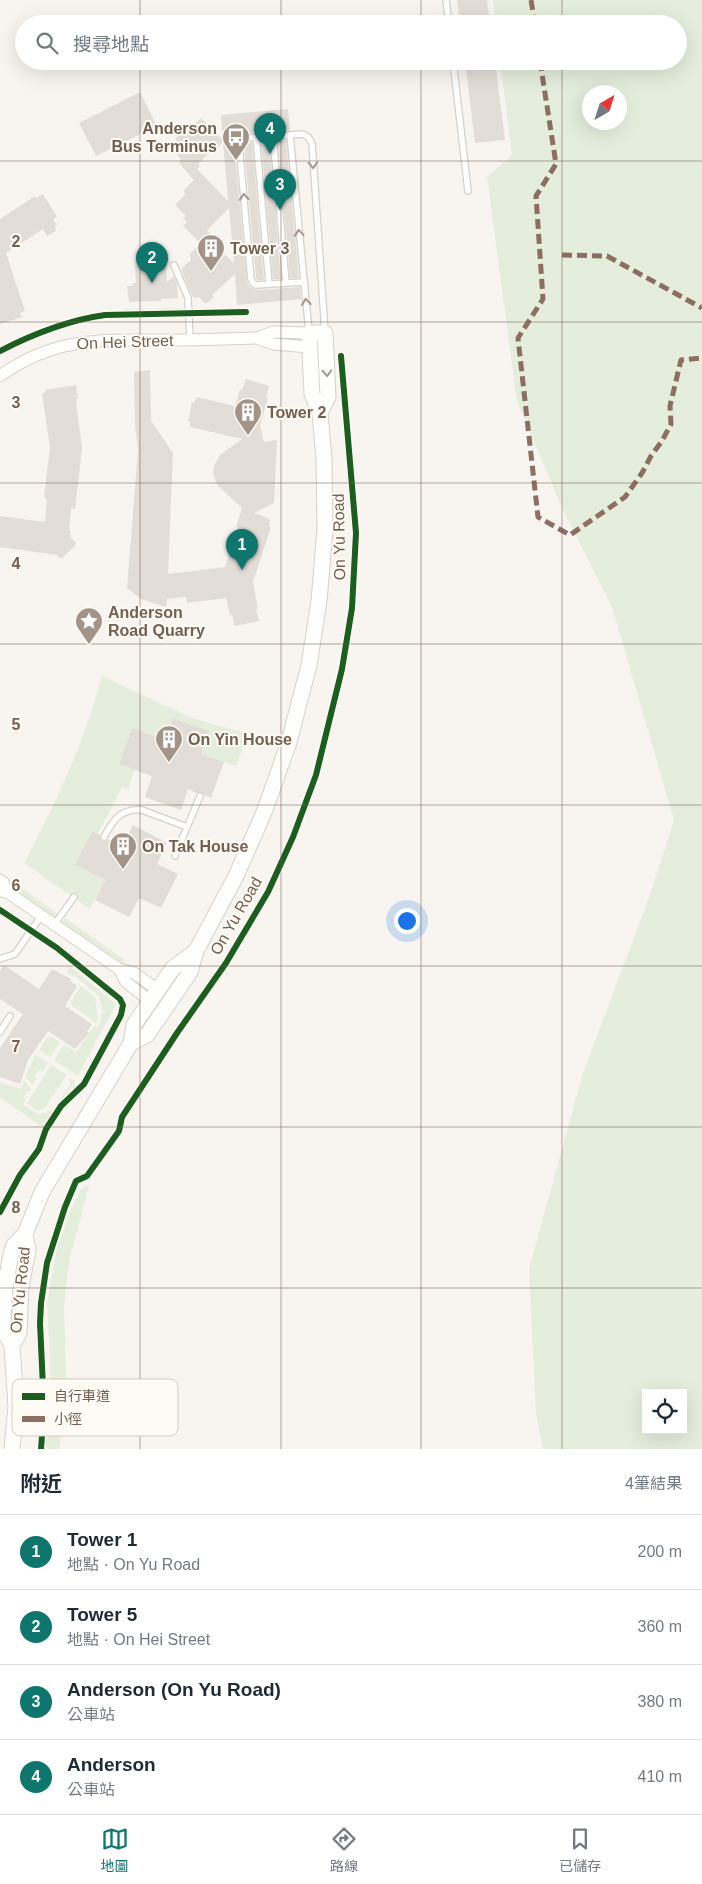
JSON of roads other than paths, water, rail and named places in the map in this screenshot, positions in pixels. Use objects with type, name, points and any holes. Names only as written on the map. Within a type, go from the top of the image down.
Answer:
[{"type":"street","points":[[308,335],[325,341]]},
{"type":"street","name":"On Yu Road","points":[[131,1043],[147,1035],[190,972],[196,951],[236,876],[265,810],[289,742],[309,664],[319,601],[325,529],[324,458],[320,413],[312,394],[308,335]]},
{"type":"street","name":"On Hei Street","points":[[0,376],[34,356],[77,342],[257,338],[273,344],[308,335]]},
{"type":"street","name":"On Yu Road","points":[[320,413],[328,397],[325,341]]},
{"type":"street","points":[[0,880],[3,882],[3,891],[118,969],[126,982],[167,1005]]},
{"type":"street","name":"On Yu Road","points":[[14,1379],[12,1346],[4,1331],[2,1294],[14,1245],[25,1234],[42,1192],[131,1043],[134,1025],[173,968],[196,951]]},
{"type":"street","name":"On Yu Road","points":[[12,1346],[19,1333],[21,1295],[28,1250],[25,1234]]},
{"type":"street","points":[[2,1294],[21,1295]]},
{"type":"street","name":"On Yu Road","points":[[12,1449],[13,1436]]},
{"type":"lane","points":[[446,0],[448,15]]},
{"type":"lane","points":[[454,70],[468,191]]},
{"type":"lane","points":[[290,135],[308,335]]},
{"type":"lane","points":[[303,282],[254,284],[250,270],[239,143],[244,138],[305,135],[312,143],[325,341]]},
{"type":"lane","points":[[273,136],[286,282]]},
{"type":"lane","points":[[256,137],[269,284]]},
{"type":"lane","points":[[174,265],[188,298],[190,340]]},
{"type":"lane","points":[[175,856],[200,796]]},
{"type":"lane","points":[[104,837],[116,817],[122,813],[135,810],[142,810],[187,827]]},
{"type":"lane","points":[[54,925],[74,897]]},
{"type":"lane","points":[[0,959],[15,954],[41,916]]},
{"type":"lane","points":[[0,1032],[10,1016]]},
{"type":"place","name":"Anderson","points":[[270,154]]},
{"type":"place","name":"Anderson Bus Terminus","points":[[236,161]]},
{"type":"place","name":"Anderson (On Yu Road)","points":[[280,210]]},
{"type":"place","name":"Tower 3","points":[[211,272]]},
{"type":"place","name":"Tower 5","points":[[152,283]]},
{"type":"place","name":"Tower 2","points":[[248,436]]},
{"type":"place","name":"Tower 1","points":[[242,570]]},
{"type":"place","name":"Anderson Road Quarry","points":[[89,645]]},
{"type":"place","name":"On Yin House","points":[[169,763]]},
{"type":"place","name":"On Tak House","points":[[123,870]]}]
